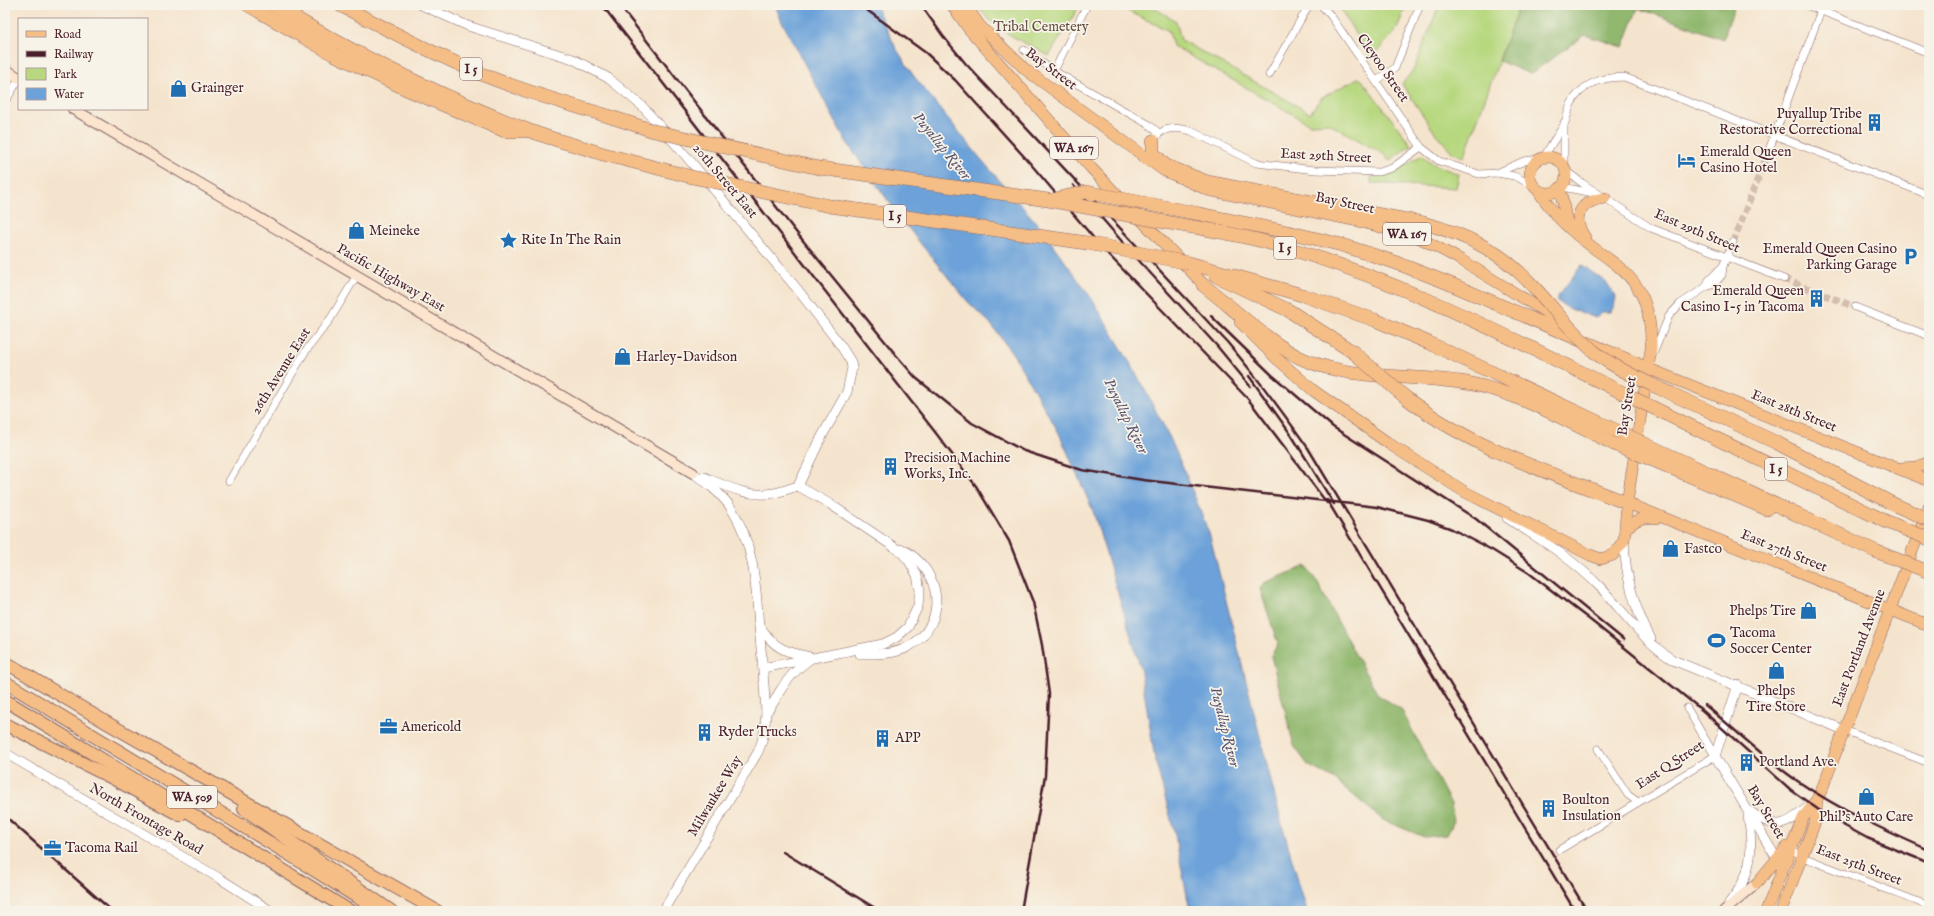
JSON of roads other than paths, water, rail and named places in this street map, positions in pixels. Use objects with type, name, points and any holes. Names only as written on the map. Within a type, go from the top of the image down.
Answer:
[{"type":"highway","points":[[248,5],[333,54],[406,89],[505,131],[531,131]]},
{"type":"highway","name":"I 5","points":[[274,5],[326,35],[407,77],[531,131],[603,154],[692,177],[830,206],[1087,243],[1189,263],[1238,275],[1302,295],[1375,320],[1429,343],[1615,430],[1654,455]]},
{"type":"highway","name":"I 5","points":[[340,5],[433,52],[486,76],[546,98],[654,131],[819,168],[1048,200],[1258,240],[1334,264],[1386,283],[1490,327],[1885,522],[1929,539]]},
{"type":"highway","points":[[1156,137],[1152,150],[1155,156],[1172,169]]},
{"type":"highway","points":[[1144,157],[1172,169],[1213,183],[1424,223],[1467,237],[1500,256],[1524,277],[1586,344],[1598,354],[1629,374],[1777,442],[1893,504],[1929,520]]},
{"type":"highway","points":[[1048,200],[1086,192],[1299,234],[1342,245],[1394,262],[1448,283],[1648,369]]},
{"type":"highway","points":[[1189,263],[1263,298],[1305,320],[1353,352],[1405,396],[1453,429],[1495,451],[1627,503]]},
{"type":"highway","points":[[1203,285],[1271,339],[1303,360],[1326,368],[1348,372],[1434,379],[1483,386],[1523,400],[1614,444],[1654,455],[1741,499],[1929,572]]},
{"type":"highway","points":[[5,662],[109,724],[437,911]]},
{"type":"highway","name":"WA 509","points":[[5,682],[295,858],[379,911]]},
{"type":"highway","name":"WA 509","points":[[5,700],[350,911]]},
{"type":"highway","points":[[5,724],[116,780],[322,894]]},
{"type":"highway","points":[[109,724],[243,808],[391,911]]},
{"type":"main road","name":"WA 167","points":[[952,5],[969,29],[1092,169],[1203,285]]},
{"type":"main road","name":"Bay Street","points":[[965,5],[980,26],[1013,59],[1128,146],[1181,180],[1208,190],[1358,221],[1418,237],[1461,260],[1555,318],[1648,369],[1627,503],[1624,535]]},
{"type":"main road","points":[[5,69],[18,77]]},
{"type":"main road","name":"Pacific Highway East","points":[[75,110],[693,472]]},
{"type":"main road","points":[[1128,146],[1143,147],[1156,137]]},
{"type":"main road","points":[[1570,228],[1566,219],[1561,188],[1566,177],[1565,168],[1555,158],[1541,158],[1531,168],[1530,174],[1535,187],[1557,217],[1570,228],[1624,271],[1642,295],[1651,327],[1648,369]]},
{"type":"main road","points":[[1535,187],[1547,193],[1561,188]]},
{"type":"main road","points":[[1590,244],[1579,225],[1579,213],[1587,203],[1594,199],[1605,198]]},
{"type":"main road","points":[[1203,285],[1274,357],[1314,391],[1361,425],[1465,492],[1601,559],[1613,555],[1631,523],[1642,518],[1664,519]]},
{"type":"main road","name":"East 28th Street","points":[[1648,369],[1929,481]]},
{"type":"main road","points":[[1899,469],[1917,467],[1929,462]]},
{"type":"main road","name":"East 27th Street","points":[[1627,503],[1927,624]]},
{"type":"main road","name":"East Portland Avenue","points":[[1780,865],[1803,818],[1817,799],[1929,507]]},
{"type":"main road","name":"East Portland Avenue","points":[[1781,911],[1815,822],[1817,799]]},
{"type":"main road","points":[[1723,911],[1780,865]]},
{"type":"main road","points":[[1766,911],[1780,865]]},
{"type":"street","name":"20th Street East","points":[[421,5],[468,26],[573,59],[608,78],[642,106],[681,150],[798,290],[842,346],[851,362],[852,368],[848,392],[822,436],[798,486]]},
{"type":"street","points":[[1054,71],[1087,5]]},
{"type":"street","points":[[1269,75],[1309,5]]},
{"type":"street","name":"Cleyoo Street","points":[[1321,5],[1331,16],[1422,147]]},
{"type":"street","points":[[1376,81],[1395,68],[1420,5]]},
{"type":"street","points":[[1806,5],[1822,8],[1929,53]]},
{"type":"street","points":[[1766,158],[1822,8]]},
{"type":"street","points":[[1024,50],[1054,71],[1148,124],[1156,137]]},
{"type":"street","points":[[1497,173],[1524,161],[1541,158],[1564,123],[1572,102],[1581,90],[1604,78],[1624,77],[1929,195]]},
{"type":"street","points":[[5,102],[18,80]]},
{"type":"street","points":[[1564,123],[1565,168]]},
{"type":"street","name":"East 29th Street","points":[[1156,137],[1174,128],[1187,130],[1256,163],[1315,170],[1379,172],[1392,168],[1422,147]]},
{"type":"street","points":[[1422,147],[1439,161],[1457,168],[1479,174],[1497,173],[1514,176],[1535,187]]},
{"type":"street","name":"East 29th Street","points":[[1565,168],[1605,198],[1651,228],[1784,279]]},
{"type":"street","name":"East 29th Street","points":[[1561,188],[1580,190],[1605,198]]},
{"type":"street","points":[[1648,369],[1662,330],[1669,316],[1680,304],[1706,287],[1709,280],[1723,266],[1733,242]]},
{"type":"street","name":"26th Avenue East","points":[[229,482],[305,352],[331,318],[357,275]]},
{"type":"street","points":[[1855,307],[1929,336]]},
{"type":"street","points":[[693,472],[731,488],[754,494],[774,493],[798,486],[830,504],[916,558],[930,575],[936,595],[935,609],[931,623],[921,637],[908,648],[888,654],[841,654],[813,657],[763,668]]},
{"type":"street","name":"Milwaukee Way","points":[[663,911],[758,752],[764,734],[766,712],[753,568],[745,535],[730,507],[717,492],[693,472]]},
{"type":"street","points":[[1465,492],[1541,539],[1578,566],[1600,587],[1637,630],[1655,648],[1673,660],[1929,763]]},
{"type":"street","name":"Bay Street","points":[[1624,535],[1626,569],[1630,587],[1644,626],[1655,648]]},
{"type":"street","points":[[841,654],[890,641],[903,632],[912,620],[918,606],[919,582],[909,561],[895,546]]},
{"type":"street","points":[[759,625],[767,638],[787,652],[813,657]]},
{"type":"street","points":[[766,712],[772,707],[779,692],[792,674],[813,657]]},
{"type":"street","name":"East Q Street","points":[[1559,850],[1715,756],[1738,685]]},
{"type":"street","name":"Bay Street","points":[[1687,708],[1780,865]]},
{"type":"street","points":[[1598,749],[1628,795],[1638,802]]},
{"type":"street","name":"North Frontage Road","points":[[5,753],[219,878],[271,911]]},
{"type":"street","points":[[1747,808],[1764,821],[1779,825],[1790,821],[1817,799]]},
{"type":"street","points":[[1723,911],[1741,887],[1750,865],[1750,832],[1747,808]]},
{"type":"street","points":[[1795,836],[1794,850],[1796,854],[1802,857]]},
{"type":"street","name":"East 25th Street","points":[[1802,857],[1929,906]]},
{"type":"water","name":"Puyallup River","points":[[775,5],[875,5],[896,48],[913,75],[980,158],[1040,227],[1092,299],[1136,373],[1170,438],[1210,536],[1281,821],[1307,911],[1190,911],[1175,835],[1155,759],[1140,666],[1093,511],[1059,433],[1015,357],[990,323],[968,302],[916,238],[846,141],[782,22]]},
{"type":"water","points":[[1582,265],[1607,283],[1616,297],[1614,307],[1610,312],[1602,312],[1596,318],[1568,308],[1557,301],[1557,297]]},
{"type":"tunnel","points":[[1733,242],[1766,158]]},
{"type":"tunnel","points":[[1784,279],[1855,307]]},
{"type":"railway","points":[[602,5],[935,432],[976,486],[1009,541],[1033,602],[1042,645],[1049,694],[1045,776],[1021,911]]},
{"type":"railway","points":[[619,5],[796,232],[896,355],[916,378],[972,423],[1024,451],[1082,470],[1143,480],[1377,507],[1428,520],[1452,529],[1492,550],[1529,573],[1594,623],[1703,711],[1791,790],[1830,818],[1867,838],[1929,863]]},
{"type":"railway","points":[[860,5],[926,53],[955,80],[1029,162],[1103,249],[1248,399],[1327,503]]},
{"type":"railway","points":[[921,5],[943,36],[966,64],[1227,342],[1279,407],[1308,448],[1587,911]]},
{"type":"railway","points":[[1073,185],[1132,253],[1217,346],[1250,386]]},
{"type":"railway","points":[[1211,316],[1272,375],[1333,427],[1476,519],[1624,640]]},
{"type":"railway","points":[[1249,376],[1292,436],[1334,504]]},
{"type":"railway","points":[[1327,500],[1575,911]]},
{"type":"railway","points":[[1705,705],[1775,764],[1830,802],[1862,819],[1929,850]]},
{"type":"railway","points":[[5,816],[112,911]]},
{"type":"railway","points":[[783,852],[880,911]]},
{"type":"place","name":"Grainger","points":[[178,88]]},
{"type":"place","name":"Puyallup Tribe Restorative Correctional","points":[[1875,122]]},
{"type":"place","name":"Emerald Queen Casino Hotel","points":[[1687,160]]},
{"type":"place","name":"Meineke","points":[[356,231]]},
{"type":"place","name":"Rite In The Rain","points":[[508,240]]},
{"type":"place","name":"Emerald Queen Casino Parking Garage","points":[[1910,257]]},
{"type":"place","name":"Emerald Queen Casino I-5 in Tacoma","points":[[1817,299]]},
{"type":"place","name":"Harley-Davidson","points":[[623,357]]},
{"type":"place","name":"Precision Machine Works, Inc.","points":[[891,466]]},
{"type":"place","name":"Fastco","points":[[1671,549]]},
{"type":"place","name":"Phelps Tire","points":[[1809,611]]},
{"type":"place","name":"Tacoma Soccer Center","points":[[1717,641]]},
{"type":"place","name":"Phelps Tire Store","points":[[1776,671]]},
{"type":"place","name":"Americold","points":[[388,727]]},
{"type":"place","name":"Ryder Trucks","points":[[705,732]]},
{"type":"place","name":"APP","points":[[882,738]]},
{"type":"place","name":"Portland Ave.","points":[[1746,762]]},
{"type":"place","name":"Phil's Auto Care","points":[[1866,797]]},
{"type":"place","name":"Boulton Insulation","points":[[1549,808]]},
{"type":"place","name":"Tacoma Rail","points":[[52,848]]},
{"type":"park label","name":"Tribal Cemetery","points":[[1041,27]]}]
